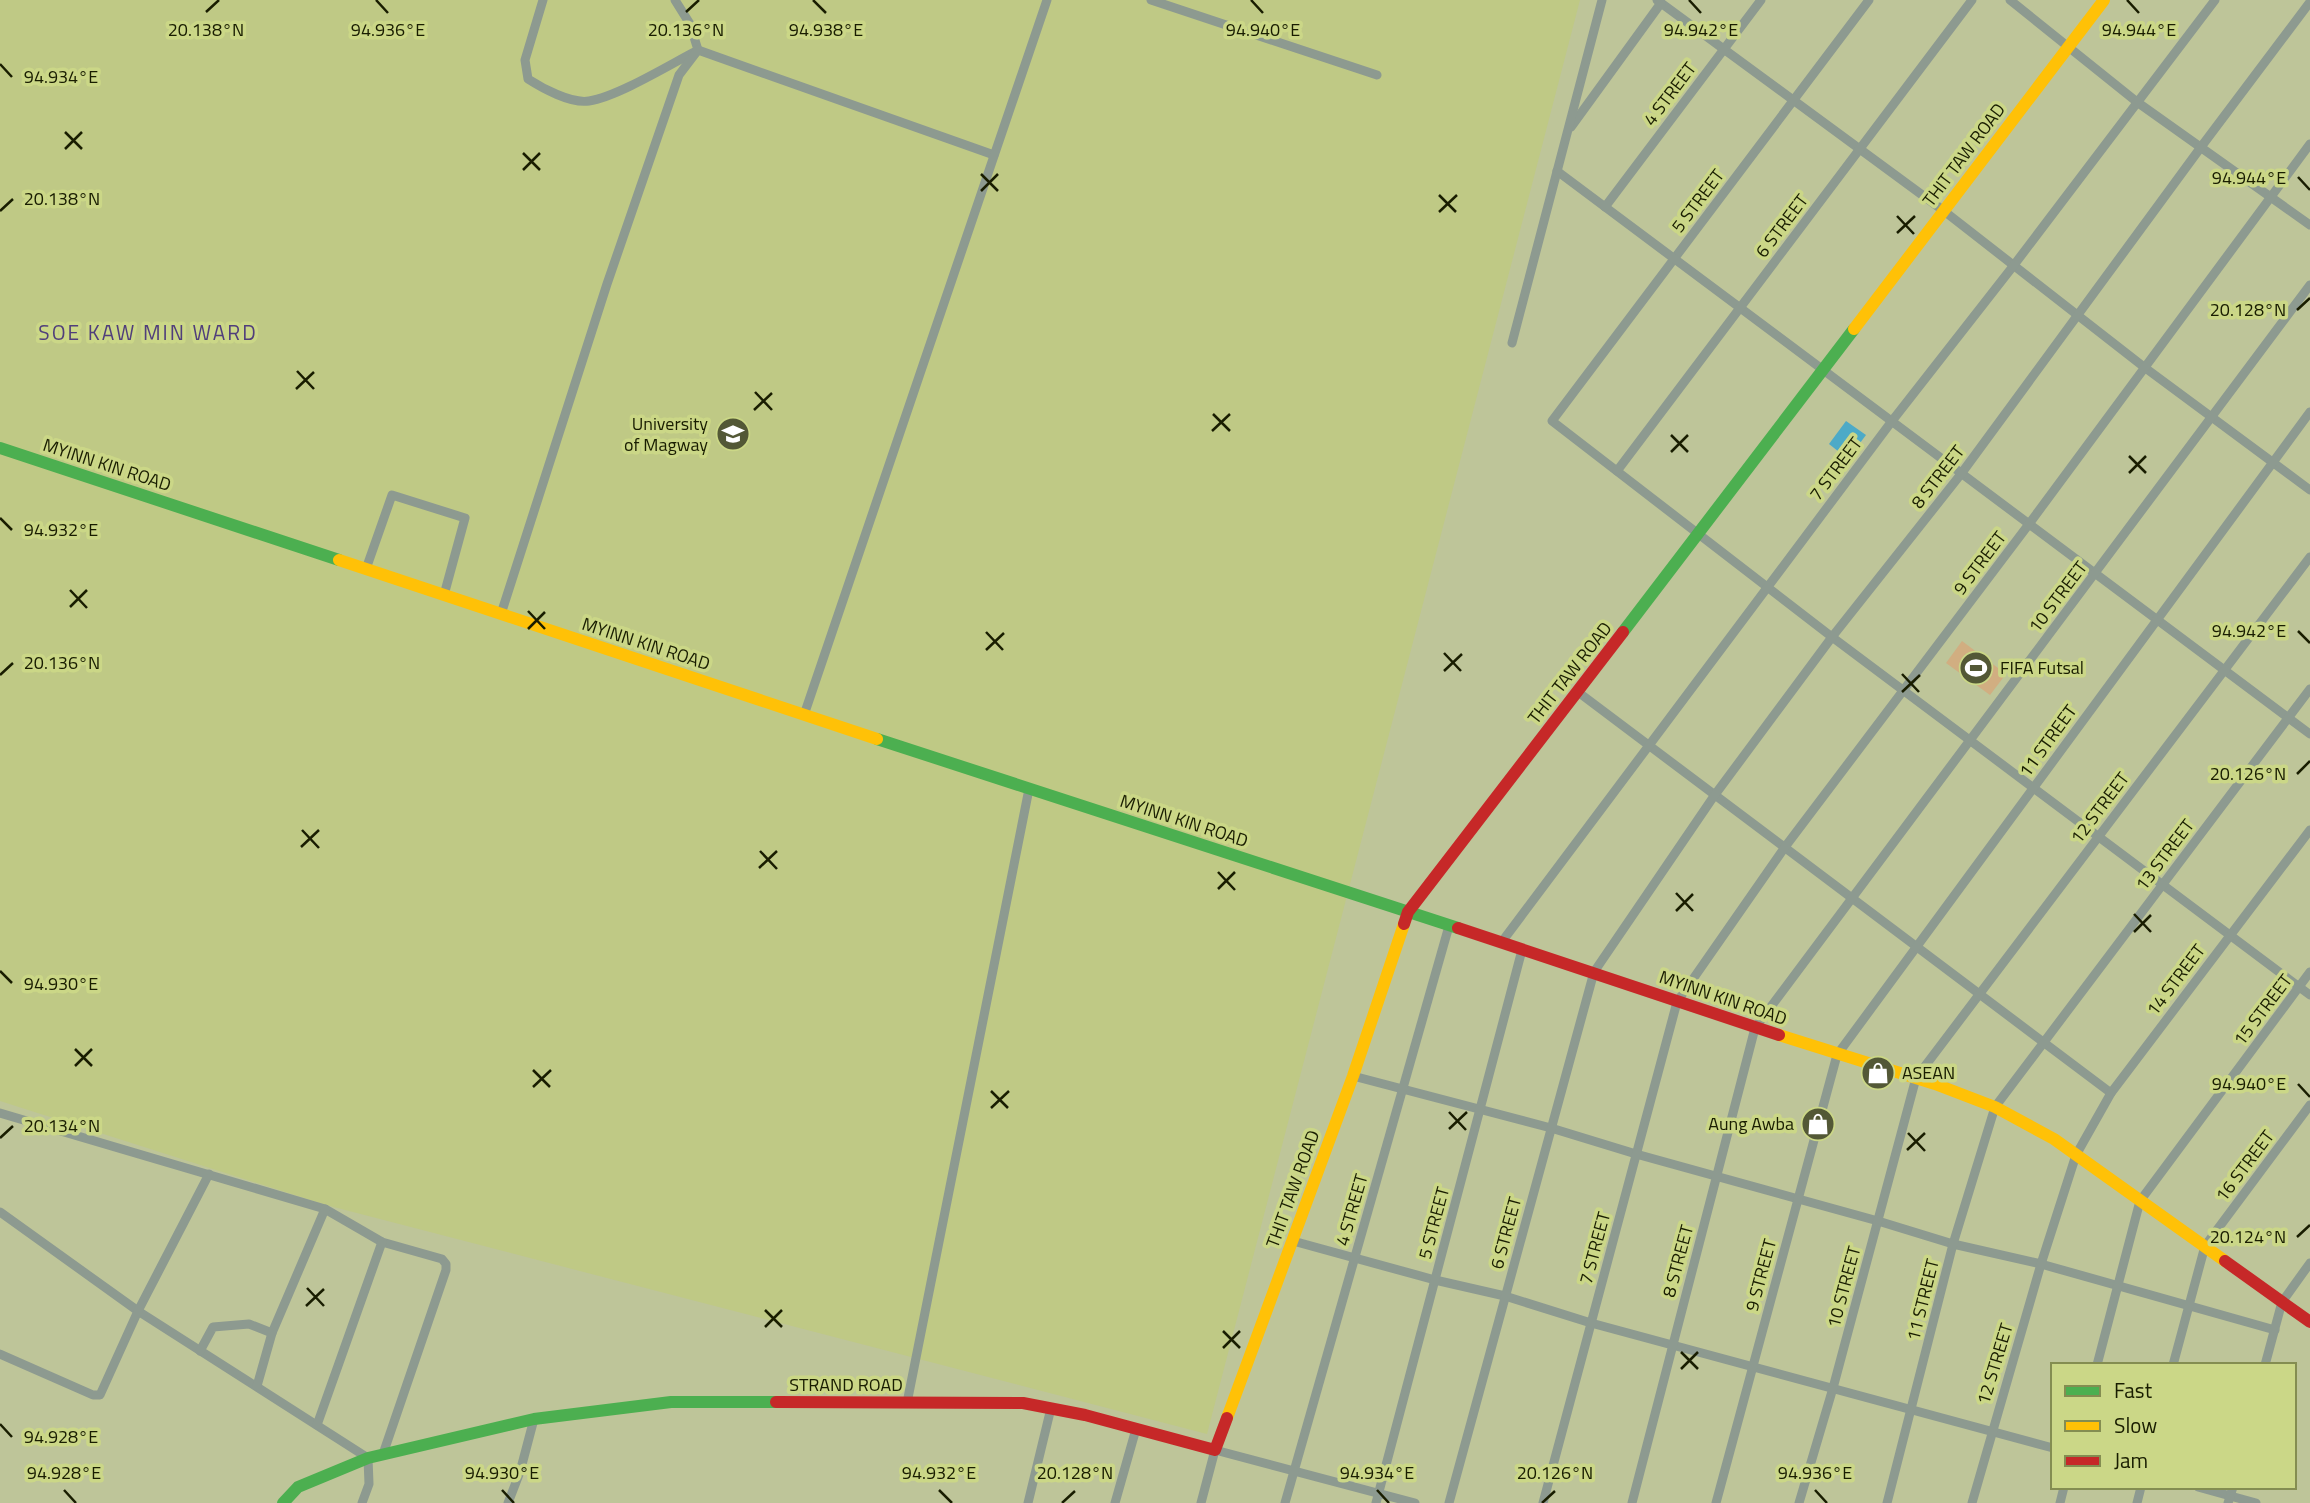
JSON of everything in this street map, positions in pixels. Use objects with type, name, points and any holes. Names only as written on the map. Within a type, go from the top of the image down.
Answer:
[{"type":"street","points":[[543,0],[525,60],[528,79],[542,89],[587,102],[620,90],[698,50],[994,155]]},
{"type":"street","points":[[675,0],[690,24],[698,50]]},
{"type":"street","points":[[804,715],[1047,0]]},
{"type":"street","points":[[1151,0],[1377,75]]},
{"type":"street","points":[[1512,343],[1602,0]]},
{"type":"street","name":"4 STREET","points":[[1605,207],[1761,0]]},
{"type":"street","name":"5 STREET","points":[[1617,471],[1552,421],[1869,0]]},
{"type":"street","name":"6 STREET","points":[[1617,471],[1972,0]]},
{"type":"street","points":[[2010,0],[2137,103],[2310,225]]},
{"type":"street","name":"THIT TAW ROAD","points":[[1214,1450],[1353,1076],[1408,912],[2104,0]]},
{"type":"street","name":"7 STREET","points":[[1501,943],[1892,421],[2215,0]]},
{"type":"street","points":[[1567,131],[1659,2],[1944,211],[2077,316],[2310,490]]},
{"type":"street","name":"8 STREET","points":[[1594,972],[1714,796],[1832,637],[1961,474],[2200,147],[2310,2]]},
{"type":"street","points":[[501,614],[607,284],[679,75],[698,50]]},
{"type":"street","name":"9 STREET","points":[[1677,1002],[1784,847],[2029,524],[2310,144]]},
{"type":"street","points":[[1557,171],[2310,734]]},
{"type":"street","name":"10 STREET","points":[[1755,1028],[2310,285]]},
{"type":"street","name":"11 STREET","points":[[1837,1055],[2310,412]]},
{"type":"street","name":"MYINN KIN ROAD","points":[[0,448],[1501,943]]},
{"type":"street","points":[[1617,471],[1832,637],[2310,995]]},
{"type":"street","points":[[366,569],[392,495],[466,519],[444,595]]},
{"type":"street","name":"12 STREET","points":[[1916,1078],[2310,557]]},
{"type":"street","name":"13 STREET","points":[[1995,1107],[2310,689]]},
{"type":"street","points":[[1578,692],[2111,1093]]},
{"type":"street","points":[[907,1403],[1029,789]]},
{"type":"street","name":"14 STREET","points":[[2076,1155],[2111,1093],[2310,830]]},
{"type":"street","name":"4 STREET","points":[[1285,1503],[1450,926]]},
{"type":"street","points":[[1501,943],[1522,950]]},
{"type":"street","name":"5 STREET","points":[[1377,1499],[1522,950]]},
{"type":"street","name":"MYINN KIN ROAD","points":[[1522,950],[1837,1055],[1916,1078],[1995,1107],[2054,1139],[2310,1322]]},
{"type":"street","name":"6 STREET","points":[[1449,1503],[1594,972]]},
{"type":"street","name":"15 STREET","points":[[2140,1201],[2310,972]]},
{"type":"street","name":"7 STREET","points":[[1544,1503],[1677,1002]]},
{"type":"street","name":"8 STREET","points":[[1632,1503],[1755,1028]]},
{"type":"street","name":"9 STREET","points":[[1716,1503],[1837,1055]]},
{"type":"street","points":[[1353,1076],[1551,1128],[1952,1244],[2041,1264],[2274,1330]]},
{"type":"street","name":"10 STREET","points":[[1800,1503],[1916,1078]]},
{"type":"street","name":"16 STREET","points":[[2205,1246],[2310,1105]]},
{"type":"street","name":"11 STREET","points":[[1887,1503],[1952,1244],[1995,1107]]},
{"type":"street","points":[[0,1113],[325,1209],[382,1242],[442,1259],[446,1270],[383,1454]]},
{"type":"street","name":"12 STREET","points":[[1972,1503],[2041,1264],[2076,1155]]},
{"type":"street","points":[[0,1354],[93,1395],[100,1395],[138,1311],[209,1174]]},
{"type":"street","points":[[2098,1363],[2140,1201]]},
{"type":"street","points":[[257,1386],[272,1333],[325,1209]]},
{"type":"street","points":[[0,1212],[138,1311],[368,1458],[369,1484],[362,1503]]},
{"type":"street","points":[[1293,1241],[1505,1296],[1591,1323],[2051,1447]]},
{"type":"street","points":[[317,1425],[382,1242]]},
{"type":"street","points":[[2175,1363],[2205,1246]]},
{"type":"street","points":[[2266,1363],[2282,1302],[2310,1264]]},
{"type":"street","points":[[200,1351],[213,1327],[249,1324],[272,1333]]},
{"type":"street","name":"STRAND ROAD","points":[[283,1503],[298,1487],[383,1454],[534,1419],[671,1402],[1023,1403],[1085,1415],[1294,1471],[1377,1499],[1415,1503]]},
{"type":"street","points":[[1028,1503],[1051,1408]]},
{"type":"street","points":[[508,1503],[520,1472],[534,1419]]},
{"type":"street","points":[[1115,1503],[1136,1429]]},
{"type":"street","points":[[1201,1503],[1214,1450]]},
{"type":"street","points":[[2205,1489],[2256,1503]]},
{"type":"shaded area","name":"University of Magway","points":[[0,0],[1580,0],[1207,1434],[326,1205],[0,1101]]},
{"type":"shaded area","name":"FIFA Futsal","points":[[1962,641],[2006,674],[1990,695],[1946,663]]},
{"type":"water","points":[[1846,421],[1866,435],[1848,459],[1829,444]]},
{"type":"traffic: fast","points":[[1623,632],[1854,329]]},
{"type":"traffic: fast","points":[[0,448],[339,560]]},
{"type":"traffic: fast","points":[[877,739],[1458,928]]},
{"type":"traffic: fast","points":[[283,1503],[298,1487],[368,1458],[534,1419],[671,1402],[776,1402]]},
{"type":"traffic: slow","points":[[1854,329],[2104,0]]},
{"type":"traffic: slow","points":[[339,560],[877,739]]},
{"type":"traffic: slow","points":[[1227,1418],[1353,1076],[1404,924]]},
{"type":"traffic: slow","points":[[1779,1035],[1935,1084],[1995,1107],[2054,1139],[2225,1261]]},
{"type":"traffic: jam","points":[[1404,924],[1408,912],[1623,632]]},
{"type":"traffic: jam","points":[[1458,928],[1779,1035]]},
{"type":"traffic: jam","points":[[2225,1261],[2310,1322]]},
{"type":"traffic: jam","points":[[776,1402],[1023,1403],[1085,1415],[1215,1450],[1227,1418]]},
{"type":"place","name":"University of Magway","points":[[733,434]]},
{"type":"place","name":"FIFA Futsal","points":[[1976,668]]},
{"type":"place","name":"ASEAN","points":[[1878,1073]]},
{"type":"place","name":"Aung Awba","points":[[1818,1124]]},
{"type":"district","name":"SOE KAW MIN WARD","points":[[148,333]]}]
